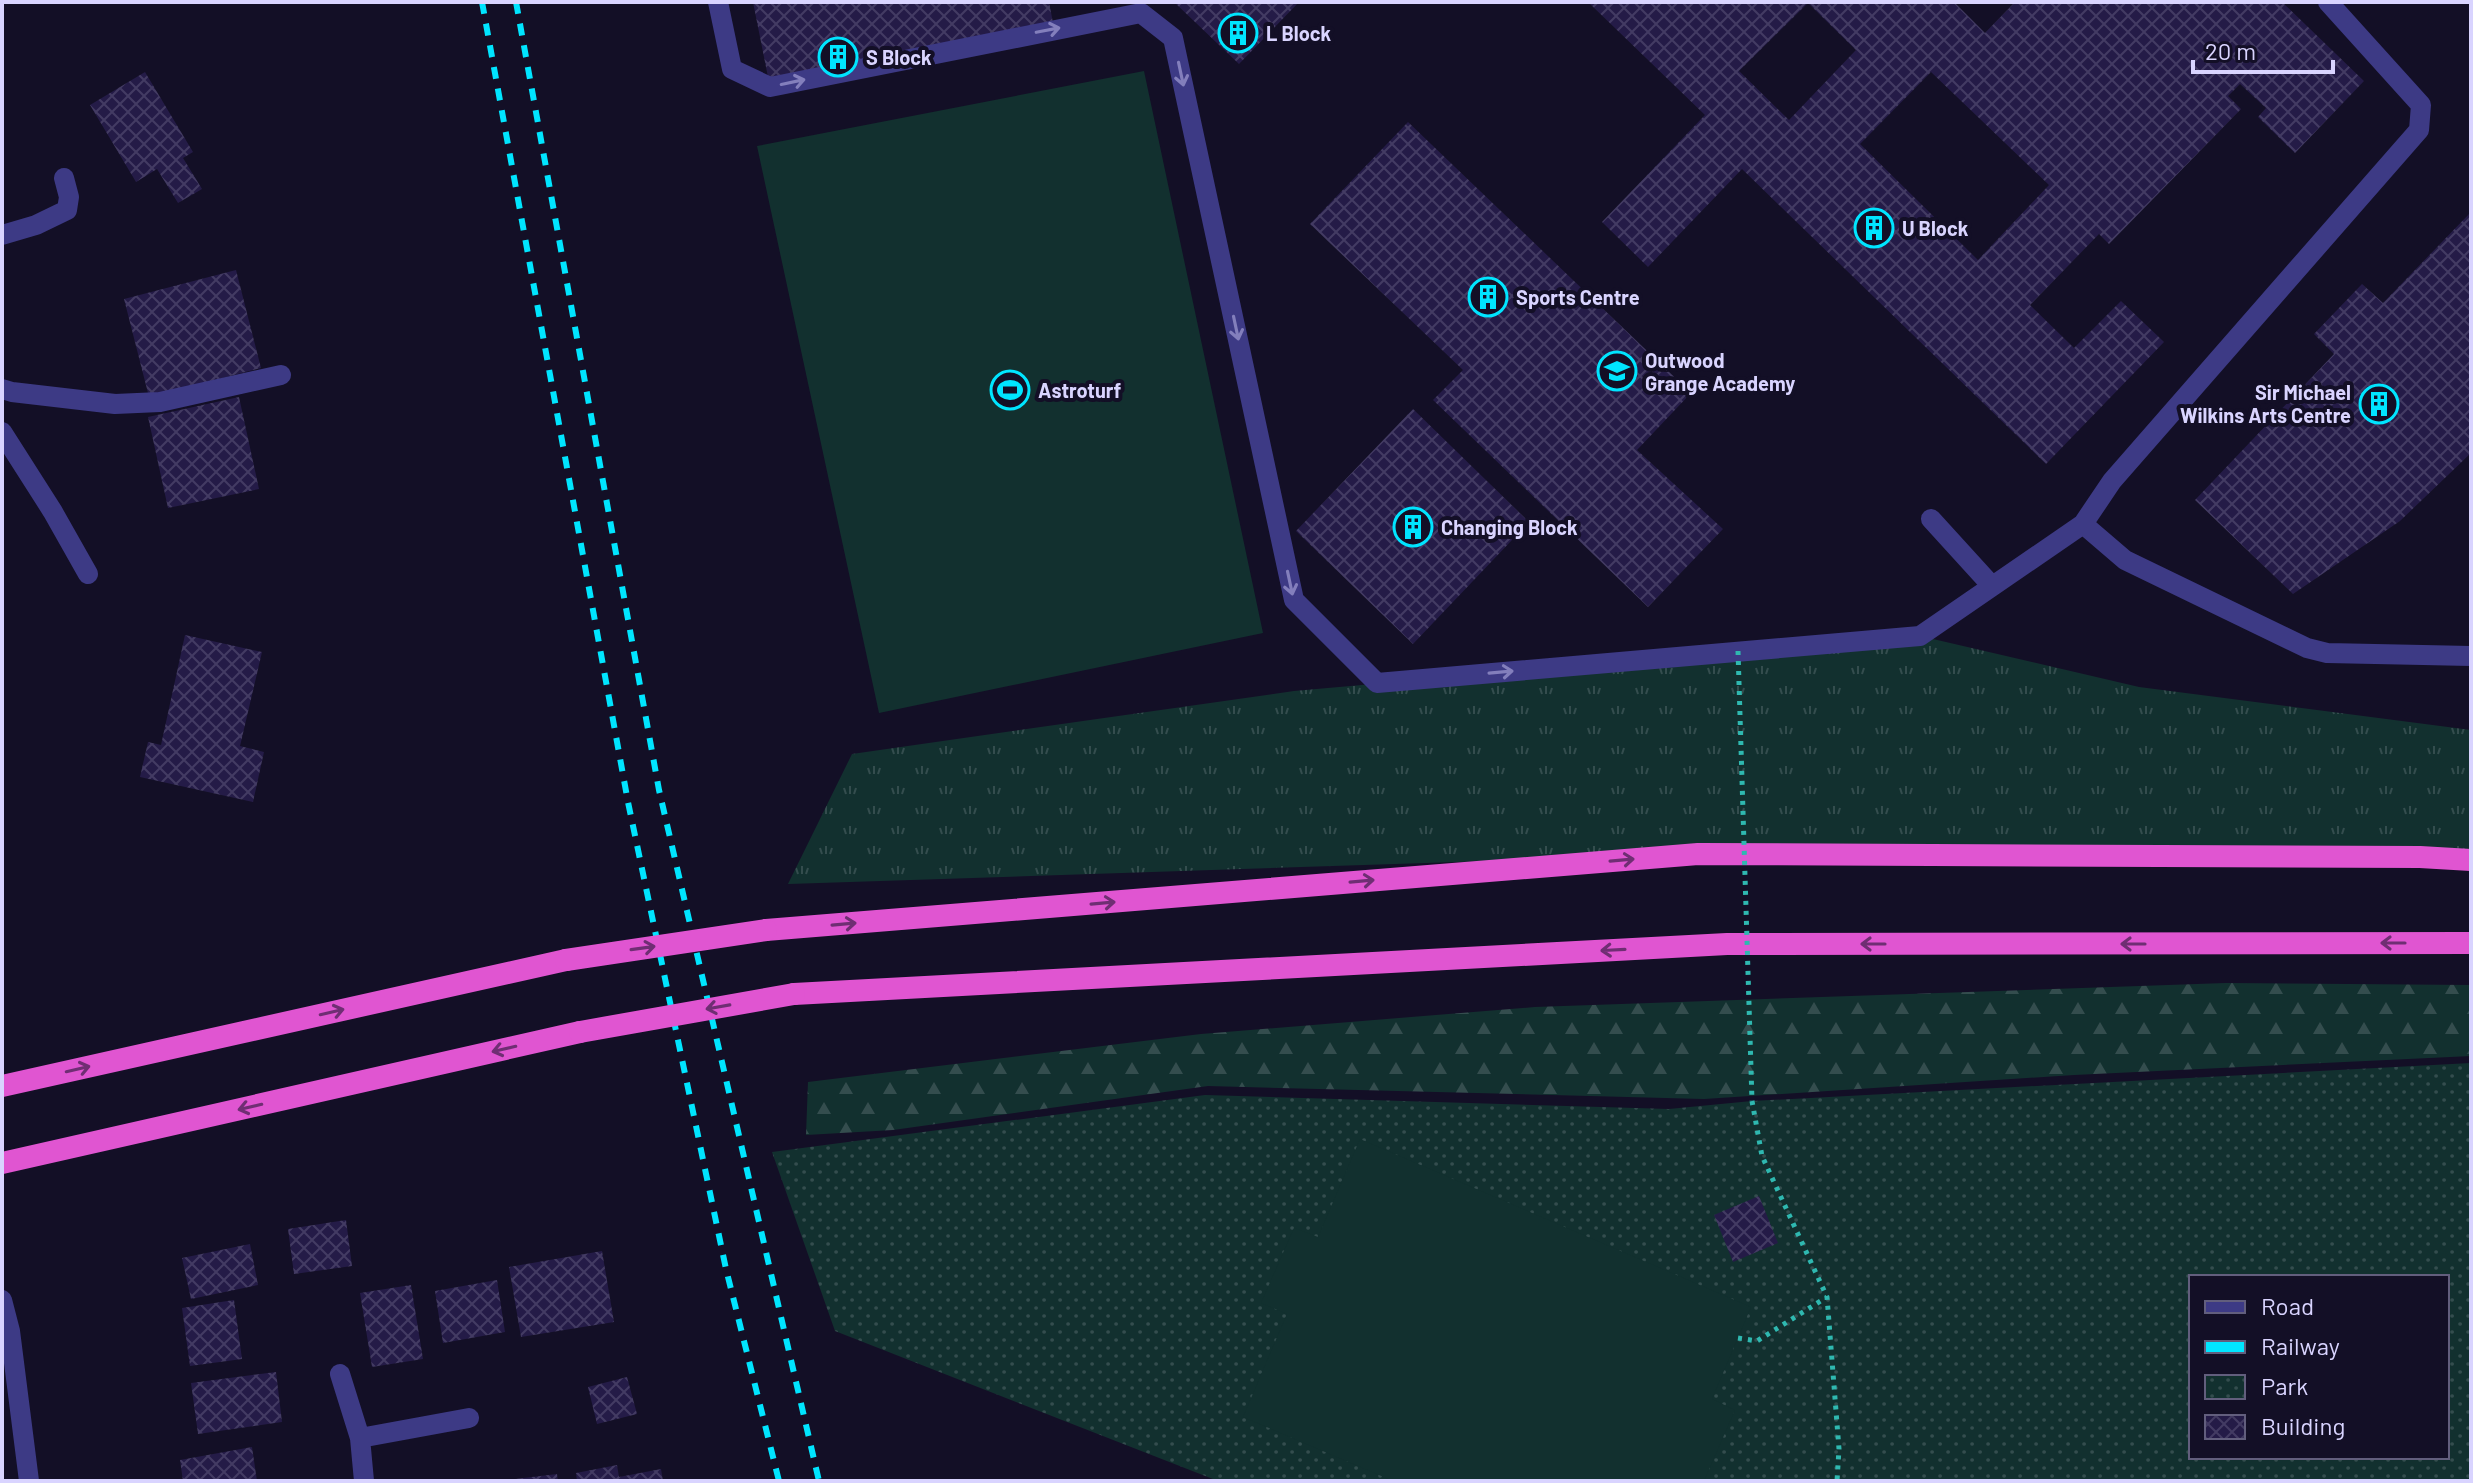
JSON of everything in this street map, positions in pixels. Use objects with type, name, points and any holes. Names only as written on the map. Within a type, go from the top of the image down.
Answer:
[{"type":"highway","points":[[2,1086],[566,960],[766,930],[1698,854],[2404,857],[2471,860]]},
{"type":"highway","points":[[2,1163],[580,1032],[794,994],[1727,944],[2471,943]]},
{"type":"street","points":[[718,2],[732,69],[770,87],[1141,13],[1173,38],[1294,600],[1377,683],[1920,636],[2083,524],[2112,481],[2419,130],[2421,105],[2328,2]]},
{"type":"street","points":[[2,235],[36,225],[67,210],[69,197],[64,178]]},
{"type":"street","points":[[2,389],[115,404],[160,402],[281,375]]},
{"type":"street","points":[[2,432],[88,574]]},
{"type":"street","points":[[1931,519],[1992,586]]},
{"type":"street","points":[[2083,524],[2125,560],[2307,648],[2327,653],[2471,656]]},
{"type":"street","points":[[2,1300],[10,1331],[29,1481]]},
{"type":"street","points":[[340,1374],[360,1438],[364,1481]]},
{"type":"street","points":[[360,1438],[469,1418]]},
{"type":"path","points":[[1738,651],[1752,1101],[1762,1156],[1827,1297],[1839,1449],[1837,1481]]},
{"type":"path","points":[[1738,1338],[1757,1341],[1827,1297]]},
{"type":"green space","name":"Astroturf","points":[[1144,71],[1263,633],[879,713],[757,146]]},
{"type":"green space","points":[[1920,636],[2139,687],[2471,730],[2471,860],[1698,854],[788,884],[852,754],[1294,691]]},
{"type":"green space","points":[[2226,983],[2471,985],[2471,1056],[2074,1075],[1704,1099],[1208,1086],[893,1130],[806,1135],[808,1082],[1201,1034],[1535,1007]]},
{"type":"green space","points":[[2471,1063],[2471,1481],[1218,1481],[835,1331],[772,1152],[1205,1095],[1669,1109],[1752,1101]]},
{"type":"green space","points":[[1360,1139],[1751,1307],[1712,1399],[1735,1410],[1704,1481],[1393,1481],[1243,1417],[1287,1314],[1261,1303],[1294,1228],[1318,1237]]},
{"type":"building","name":"S Block","points":[[753,2],[1049,2],[1054,28],[770,87]]},
{"type":"building","name":"L Block","points":[[1174,2],[1299,2],[1239,64]]},
{"type":"building","name":"U Block","points":[[1588,2],[1954,2],[1985,33],[2015,2],[2282,2],[2364,81],[2295,153],[2258,117],[2266,108],[2240,84],[2228,96],[2241,109],[2109,244],[2099,234],[2030,305],[2074,348],[2121,301],[2164,342],[2046,464],[1742,169],[1648,267],[1602,222],[1705,115]],"holes":[[[1808,3],[1856,50],[1789,120],[1739,71]],[[1931,72],[2049,185],[1978,260],[1860,144]]]},
{"type":"building","points":[[145,72],[193,152],[183,158],[202,189],[178,203],[157,169],[136,182],[90,105]]},
{"type":"building","name":"Sports Centre","points":[[1408,122],[1691,393],[1637,450],[1723,529],[1648,607],[1433,400],[1463,370],[1310,224]]},
{"type":"building","name":"Sir Michael Wilkins Arts Centre","points":[[2471,212],[2471,453],[2400,521],[2293,594],[2195,500],[2334,354],[2314,334],[2362,284],[2383,303]]},
{"type":"building","points":[[236,270],[261,368],[149,397],[124,299]]},
{"type":"building","points":[[239,397],[259,489],[168,508],[148,417]]},
{"type":"building","name":"Changing Block","points":[[1413,409],[1529,522],[1413,644],[1296,531]]},
{"type":"building","points":[[185,635],[262,652],[240,746],[264,752],[253,802],[140,777],[148,742],[161,745]]},
{"type":"building","points":[[1759,1196],[1778,1243],[1733,1262],[1714,1215]]},
{"type":"building","points":[[346,1220],[352,1266],[294,1274],[288,1229]]},
{"type":"building","points":[[250,1244],[258,1285],[191,1299],[182,1258]]},
{"type":"building","points":[[602,1251],[614,1322],[521,1337],[509,1267]]},
{"type":"building","points":[[497,1280],[505,1332],[443,1343],[435,1291]]},
{"type":"building","points":[[411,1285],[423,1359],[372,1367],[360,1293]]},
{"type":"building","points":[[234,1300],[242,1359],[190,1366],[182,1308]]},
{"type":"building","points":[[276,1372],[282,1422],[198,1434],[191,1383]]},
{"type":"building","points":[[627,1377],[637,1414],[597,1424],[588,1387]]},
{"type":"building","points":[[252,1447],[257,1481],[183,1481],[180,1460]]},
{"type":"building","points":[[617,1465],[619,1477],[661,1469],[663,1481],[577,1481],[576,1473]]},
{"type":"building","points":[[557,1474],[558,1481],[515,1481],[515,1479]]},
{"type":"railway","points":[[482,2],[628,802],[726,1269],[779,1481]]},
{"type":"railway","points":[[516,2],[659,790],[819,1481]]},
{"type":"place","name":"L Block","points":[[1238,33]]},
{"type":"place","name":"S Block","points":[[838,57]]},
{"type":"place","name":"U Block","points":[[1874,228]]},
{"type":"place","name":"Sports Centre","points":[[1488,297]]},
{"type":"place","name":"Outwood Grange Academy","points":[[1617,371]]},
{"type":"place","name":"Astroturf","points":[[1010,390]]},
{"type":"place","name":"Sir Michael Wilkins Arts Centre","points":[[2379,404]]},
{"type":"place","name":"Changing Block","points":[[1413,527]]}]
